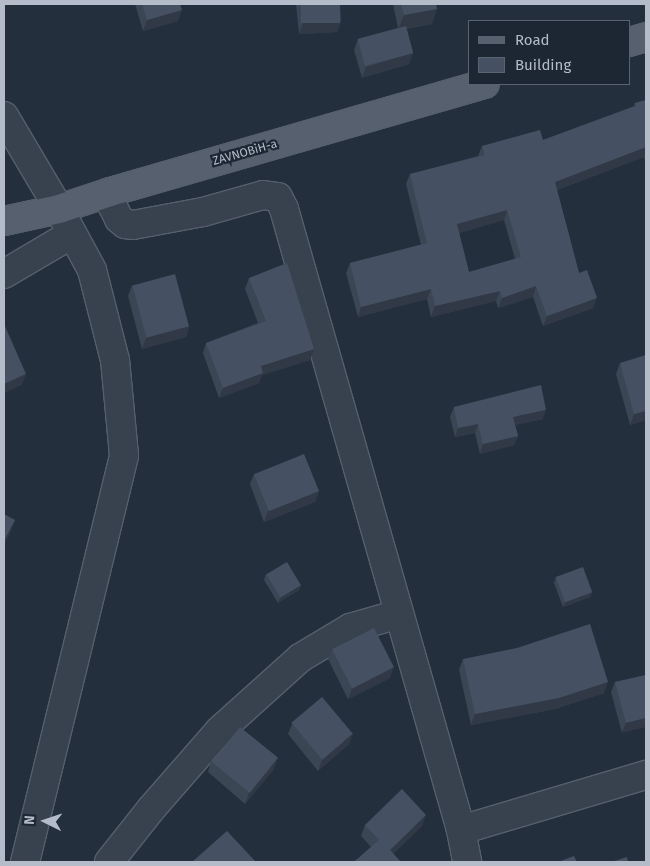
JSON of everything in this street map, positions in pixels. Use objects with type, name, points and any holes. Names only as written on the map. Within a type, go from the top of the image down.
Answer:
[{"type":"main road","points":[[630,42],[646,37]]},
{"type":"main road","name":"ZAVNOBiH-a","points":[[4,221],[59,209],[110,192],[482,85]]},
{"type":"street","points":[[4,116],[59,209],[92,270],[116,360],[124,456],[25,862]]},
{"type":"street","points":[[110,192],[112,206],[119,219],[125,224],[133,225],[203,212],[263,195],[278,198],[286,218],[461,830],[467,862]]},
{"type":"street","points":[[4,274],[72,234]]},
{"type":"street","points":[[109,862],[151,809],[219,731],[300,658],[350,628],[399,614]]},
{"type":"street","points":[[461,830],[646,775]]},
{"type":"building","points":[[142,4],[180,4],[182,10],[147,20]]},
{"type":"building","points":[[301,4],[340,4],[340,23],[301,23]]},
{"type":"building","points":[[401,4],[436,4],[437,9],[404,15]]},
{"type":"building","points":[[406,26],[413,53],[365,66],[358,39]]},
{"type":"building","points":[[646,100],[646,147],[555,182],[579,273],[587,270],[597,298],[547,316],[536,286],[502,298],[500,291],[435,306],[431,289],[361,307],[350,263],[427,243],[410,174],[485,155],[482,146],[540,130],[543,140],[636,106],[635,103]],"holes":[[[507,210],[521,257],[469,272],[457,224]]]},
{"type":"building","points":[[287,263],[314,349],[261,366],[263,373],[223,388],[206,343],[266,321],[249,278]]},
{"type":"building","points":[[175,274],[189,326],[146,338],[132,285]]},
{"type":"building","points":[[4,324],[26,374],[4,384]]},
{"type":"building","points":[[646,355],[646,411],[634,414],[620,363]]},
{"type":"building","points":[[541,385],[546,410],[513,417],[518,436],[483,444],[478,424],[458,428],[454,407]]},
{"type":"building","points":[[304,454],[319,491],[269,511],[254,474]]},
{"type":"building","points":[[4,514],[15,520],[4,541]]},
{"type":"building","points":[[287,562],[301,585],[280,598],[266,574]]},
{"type":"building","points":[[583,567],[592,592],[565,602],[556,577]]},
{"type":"building","points":[[590,624],[608,682],[559,698],[475,714],[463,659],[517,648]]},
{"type":"building","points":[[374,628],[394,667],[352,689],[332,649]]},
{"type":"building","points":[[646,675],[646,718],[626,723],[615,682]]},
{"type":"building","points":[[322,697],[353,734],[322,759],[291,723]]},
{"type":"building","points":[[240,727],[278,758],[250,793],[212,762]]},
{"type":"building","points":[[402,789],[426,815],[390,850],[401,862],[356,862],[379,840],[365,825]]},
{"type":"building","points":[[227,831],[256,862],[192,862]]},
{"type":"building","points":[[574,856],[577,862],[558,862]]},
{"type":"building","points":[[627,857],[628,862],[611,862]]}]
